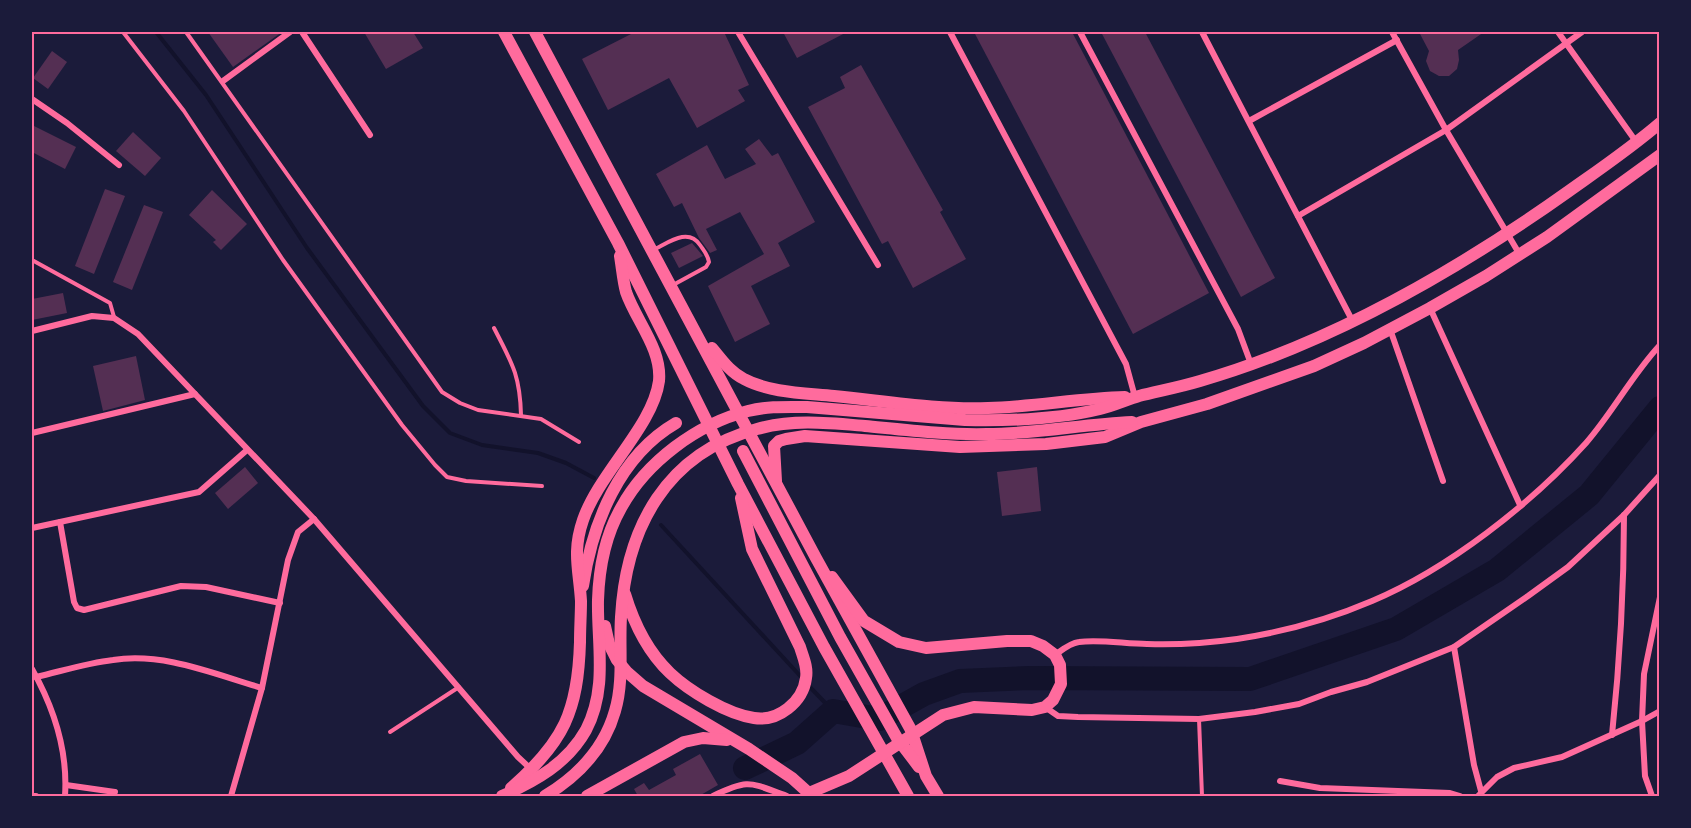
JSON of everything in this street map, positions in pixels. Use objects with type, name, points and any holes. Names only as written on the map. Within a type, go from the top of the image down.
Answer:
[{"type":"main road","points":[[504,32],[618,243],[738,484],[824,647],[906,793]]},
{"type":"main road","points":[[536,32],[816,558],[911,730],[926,776]]},
{"type":"main road","points":[[501,796],[547,773],[562,760],[586,730],[599,686],[601,657],[599,582],[606,544],[616,517],[628,495],[667,454],[706,428],[747,411],[781,407],[988,421],[1045,417],[1100,409],[1135,397],[1201,381],[1304,344],[1419,286],[1508,234],[1637,143],[1659,123]]},
{"type":"main road","points":[[776,481],[774,446],[779,441],[793,437],[831,437],[960,447],[1011,447],[1105,436],[1141,422],[1260,387],[1314,366],[1430,308],[1548,237],[1659,155]]},
{"type":"main road","points":[[581,601],[575,558],[584,516],[603,480],[648,413],[658,381],[659,368],[653,349],[626,292],[618,243]]},
{"type":"main road","points":[[699,336],[736,375],[747,381],[777,390],[966,408],[1016,407],[1098,398],[1135,397]]},
{"type":"main road","points":[[545,796],[561,787],[579,772],[593,757],[609,729],[620,686],[623,587],[634,541],[646,514],[668,483],[713,447],[754,429],[785,423],[834,423],[998,434],[1102,423],[1141,422]]},
{"type":"main road","points":[[501,796],[532,770],[555,742],[567,720],[575,697],[579,675],[581,601],[587,558],[606,502],[645,448],[665,429],[676,423]]},
{"type":"main road","points":[[743,451],[840,637],[897,738],[938,796]]},
{"type":"main road","points":[[623,587],[646,645],[667,670],[692,690],[737,714],[754,718],[766,718],[786,710],[796,702],[807,676],[805,661],[752,549],[738,484]]},
{"type":"main road","points":[[598,602],[609,644],[617,660],[627,672],[643,686],[749,749],[792,778],[807,795],[849,776],[943,715],[974,707],[1032,710],[1046,707],[1053,700],[1061,684],[1062,674],[1056,656],[1043,646],[1031,641],[1007,641],[926,648],[899,642],[864,621],[844,591],[816,558]]},
{"type":"main road","points":[[588,796],[684,742],[718,738],[736,742]]},
{"type":"street","points":[[223,81],[290,32]]},
{"type":"street","points":[[302,32],[370,135]]},
{"type":"street","points":[[738,32],[878,265]]},
{"type":"street","points":[[950,32],[1125,364],[1135,397]]},
{"type":"street","points":[[1080,32],[1238,329],[1251,364]]},
{"type":"street","points":[[1202,32],[1352,320]]},
{"type":"street","points":[[1392,32],[1446,130],[1520,255]]},
{"type":"street","points":[[1558,32],[1637,143]]},
{"type":"street","points":[[1298,216],[1446,130],[1582,32]]},
{"type":"street","points":[[1249,121],[1397,40]]},
{"type":"street","points":[[32,99],[67,123],[119,165]]},
{"type":"street","points":[[1430,308],[1520,505]]},
{"type":"street","points":[[32,331],[92,316],[114,318],[138,334],[314,519],[518,757],[532,770]]},
{"type":"street","points":[[1390,329],[1443,481]]},
{"type":"street","points":[[1056,656],[1078,642],[1161,645],[1237,639],[1280,631],[1372,602],[1400,588],[1461,551],[1520,505],[1586,443],[1659,345]]},
{"type":"street","points":[[32,433],[195,394]]},
{"type":"street","points":[[32,528],[199,492],[246,450]]},
{"type":"street","points":[[1046,707],[1058,716],[1198,719],[1299,704],[1367,682],[1454,647],[1568,567],[1658,480]]},
{"type":"street","points":[[1612,735],[1621,654],[1624,515]]},
{"type":"street","points":[[231,796],[262,688],[288,560],[298,532],[314,519]]},
{"type":"street","points":[[60,522],[77,608],[84,610],[181,586],[206,587],[280,603]]},
{"type":"street","points":[[1652,796],[1645,776],[1642,721],[1644,674],[1659,597]]},
{"type":"street","points":[[1454,647],[1479,794]]},
{"type":"street","points":[[36,677],[114,659],[142,658],[167,661],[262,688]]},
{"type":"street","points":[[32,669],[59,731],[66,785],[65,796]]},
{"type":"street","points":[[1479,794],[1497,777],[1514,768],[1562,757],[1659,711]]},
{"type":"street","points":[[1280,781],[1320,788],[1450,793],[1460,796]]},
{"type":"street","points":[[713,796],[744,783],[754,784],[788,796]]},
{"type":"street","points":[[66,785],[115,792]]},
{"type":"street","points":[[1317,796],[1320,788]]},
{"type":"lane","points":[[123,32],[184,111],[283,260],[402,425],[435,465],[447,477],[466,481],[542,486]]},
{"type":"lane","points":[[186,32],[442,392],[478,410],[541,419],[579,442]]},
{"type":"lane","points":[[653,250],[683,236],[690,236],[697,240],[708,255],[709,262],[706,267],[672,286]]},
{"type":"lane","points":[[32,260],[110,303],[114,318]]},
{"type":"lane","points":[[494,328],[517,375],[521,415]]},
{"type":"lane","points":[[390,732],[460,687]]},
{"type":"lane","points":[[1198,719],[1202,796]]},
{"type":"building","points":[[208,32],[282,32],[233,67]]},
{"type":"building","points":[[364,32],[413,32],[423,48],[386,69]]},
{"type":"building","points":[[635,32],[724,32],[749,85],[738,90],[745,101],[697,128],[669,78],[608,110],[582,59]]},
{"type":"building","points":[[783,32],[847,32],[797,58]]},
{"type":"building","points":[[974,32],[1072,32],[1209,293],[1133,334]]},
{"type":"building","points":[[1101,32],[1145,32],[1275,278],[1241,297]]},
{"type":"building","points":[[1419,32],[1484,32],[1458,50],[1457,69],[1449,76],[1439,76],[1430,71],[1426,61],[1429,51]]},
{"type":"building","points":[[52,51],[67,62],[48,89],[33,78]]},
{"type":"building","points":[[861,65],[943,210],[940,212],[966,259],[913,288],[888,241],[882,244],[808,107],[845,88],[840,77]]},
{"type":"building","points":[[32,125],[76,147],[65,169],[32,152]]},
{"type":"building","points":[[133,132],[161,158],[145,176],[116,151]]},
{"type":"building","points":[[759,139],[772,156],[778,153],[815,222],[778,243],[790,266],[751,286],[770,324],[735,342],[708,286],[764,254],[740,212],[706,229],[717,250],[710,253],[699,238],[682,203],[674,207],[656,174],[707,145],[725,179],[756,164],[745,149]]},
{"type":"building","points":[[105,189],[125,196],[94,274],[75,266]]},
{"type":"building","points":[[212,190],[247,224],[221,250],[213,242],[216,240],[189,215]]},
{"type":"building","points":[[144,205],[163,212],[132,290],[113,282]]},
{"type":"building","points":[[692,243],[703,256],[679,268],[671,253]]},
{"type":"building","points":[[63,293],[67,313],[32,320],[32,299]]},
{"type":"building","points":[[136,356],[145,400],[103,411],[93,366]]},
{"type":"building","points":[[245,467],[258,483],[228,509],[215,493]]},
{"type":"building","points":[[1037,467],[1041,511],[1002,516],[997,472]]},
{"type":"building","points":[[700,754],[718,785],[699,796],[638,796],[634,789],[644,783],[649,790],[676,775],[673,769]]},
{"type":"waterway","points":[[156,32],[206,95],[307,248],[423,406],[450,433],[482,445],[538,453],[566,463],[594,478]]},
{"type":"waterway","points":[[745,768],[797,743],[833,711],[879,719],[924,694],[960,681],[1030,678],[1250,679],[1396,629],[1497,570],[1589,495],[1660,408]]},
{"type":"waterway","points":[[661,525],[803,679]]},
{"type":"waterway","points":[[808,685],[833,711]]}]
